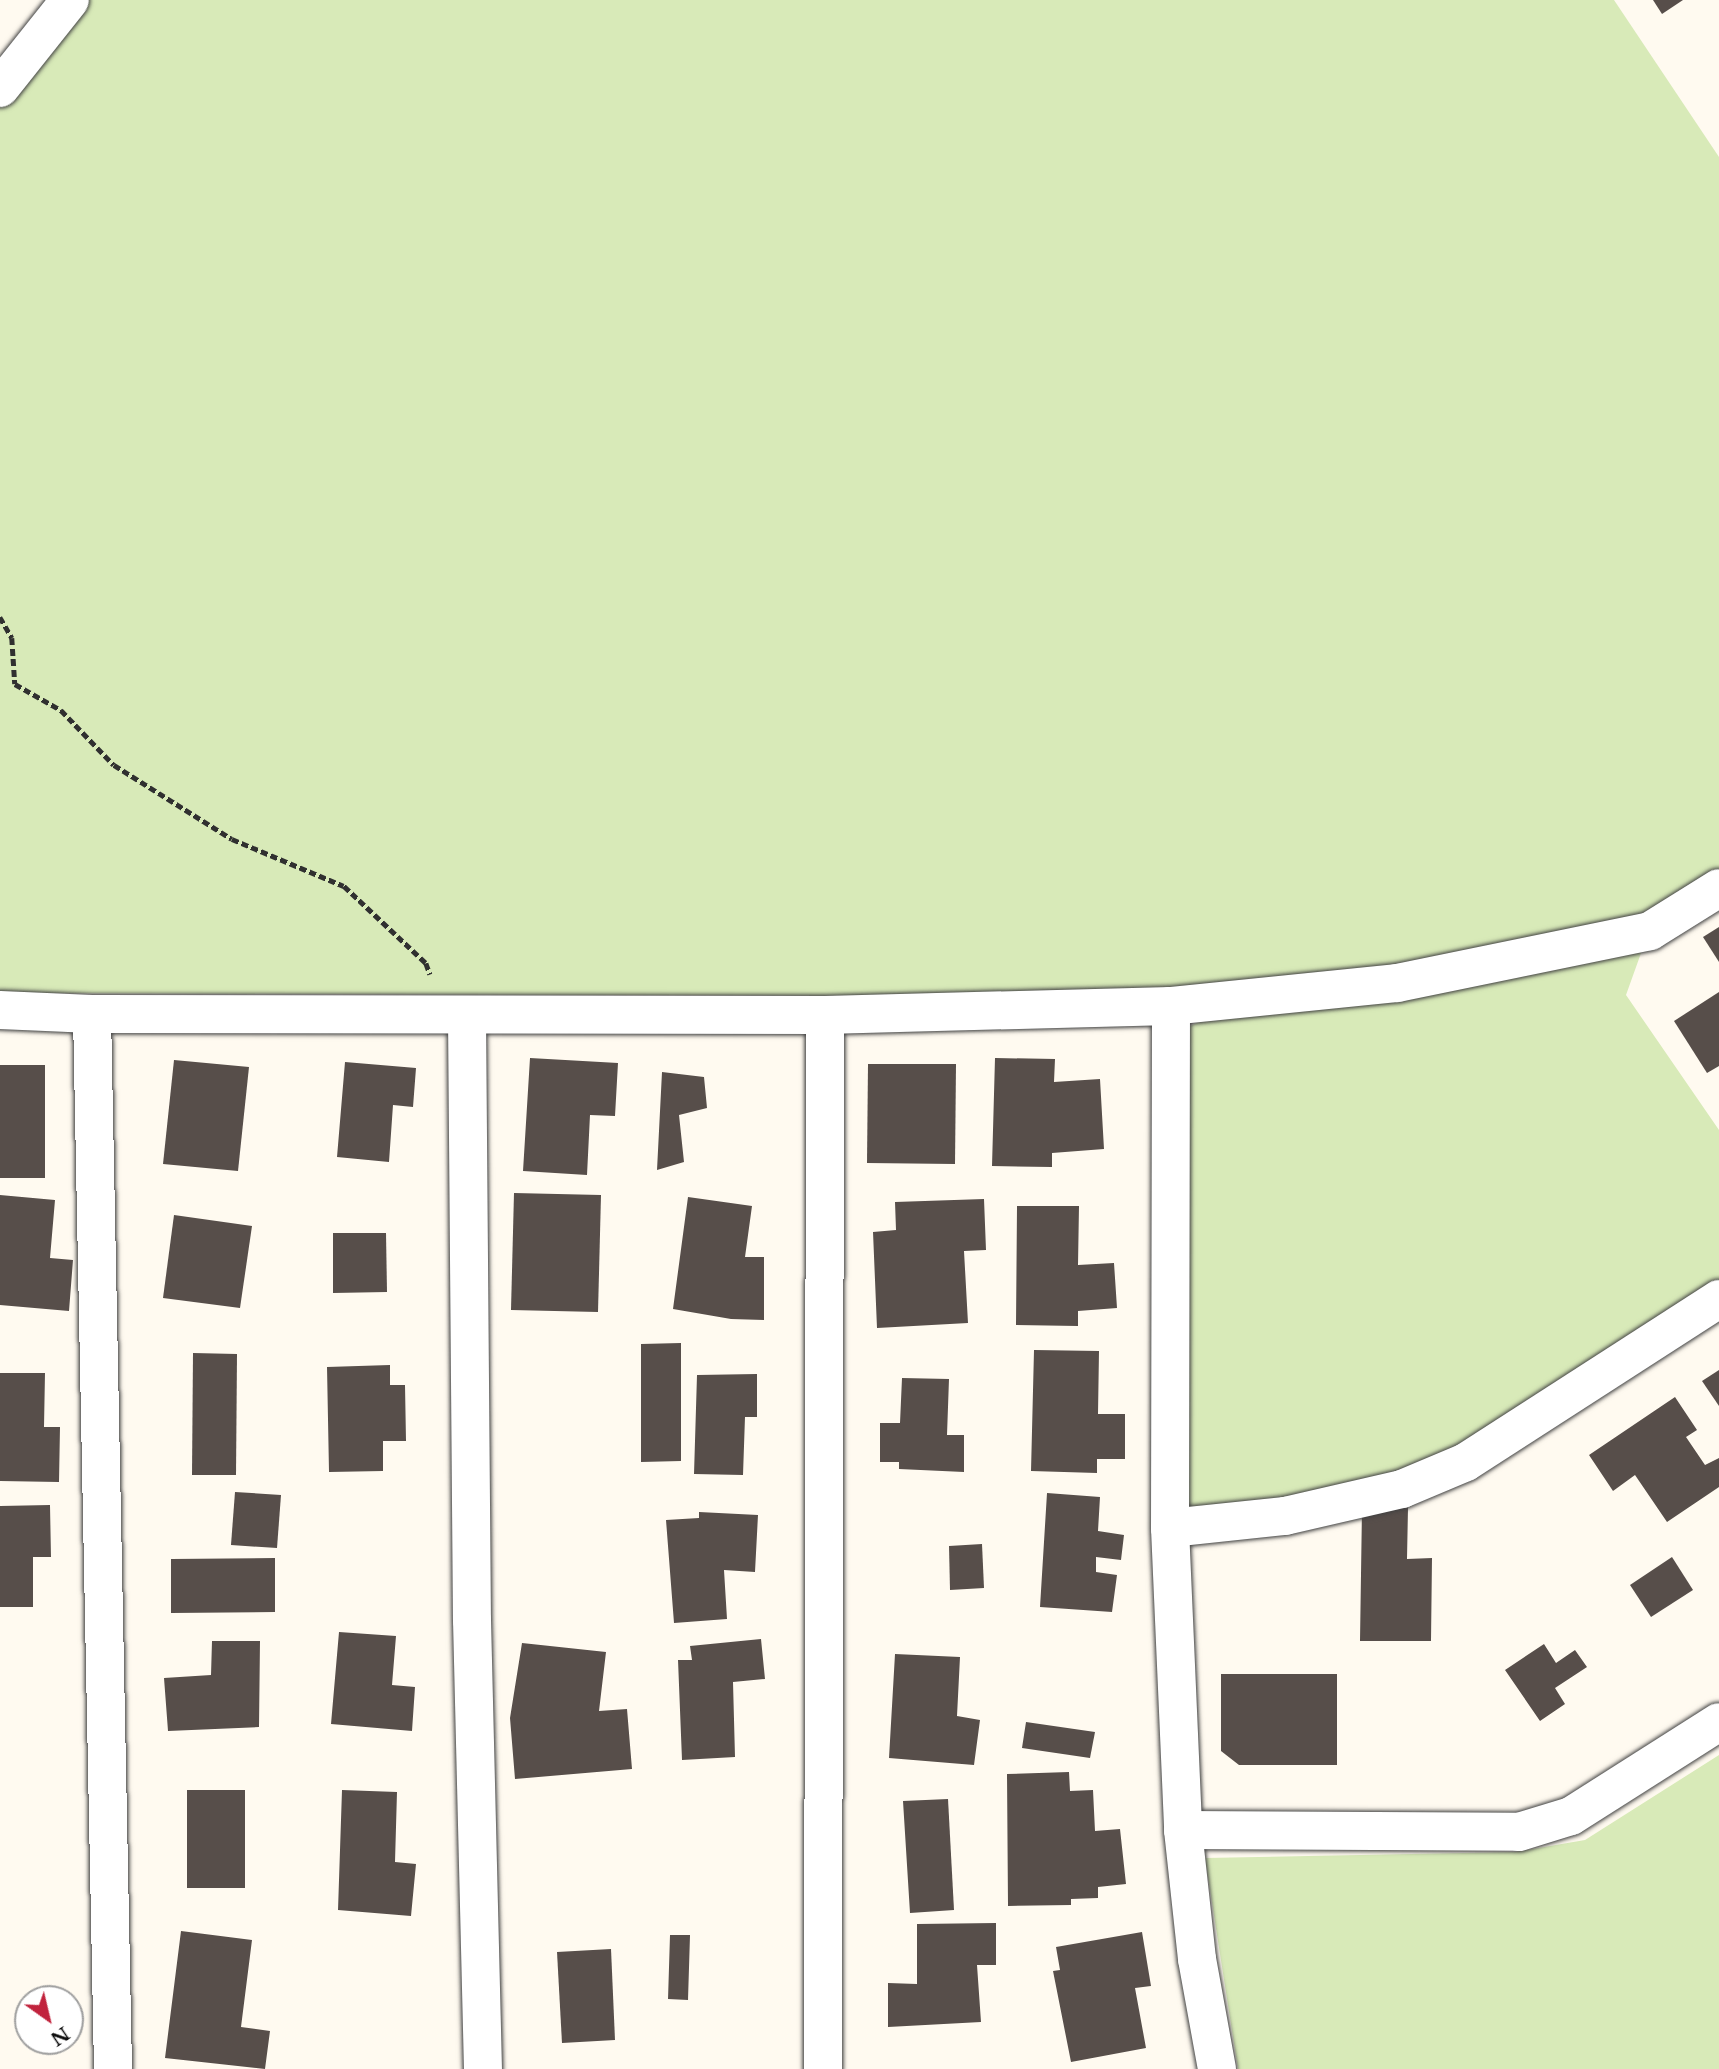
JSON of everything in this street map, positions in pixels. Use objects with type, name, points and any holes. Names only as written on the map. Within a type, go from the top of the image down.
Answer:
[{"type":"street","points":[[0,88],[70,0]]},
{"type":"street","points":[[0,1010],[92,1014],[825,1015],[1171,1006],[1397,983],[1650,931],[1719,888]]},
{"type":"street","points":[[1171,1006],[1170,1528],[1183,1830],[1197,1959],[1217,2069]]},
{"type":"street","points":[[92,1014],[113,2069]]},
{"type":"street","points":[[456,1015],[483,2069]]},
{"type":"street","points":[[823,2069],[825,1015]]},
{"type":"street","points":[[1170,1528],[1284,1516],[1402,1489],[1466,1462],[1719,1299]]},
{"type":"street","points":[[1183,1830],[1520,1832],[1571,1816],[1719,1722]]},
{"type":"path","points":[[0,617],[12,638],[15,684],[61,710],[114,765],[232,839],[344,886],[426,963],[456,1015]]},
{"type":"green space","points":[[87,0],[1614,0],[1719,157],[1719,878],[1648,923],[1393,976],[1170,997],[0,993],[0,102]]},
{"type":"green space","points":[[1645,942],[1626,995],[1719,1130],[1719,1287],[1462,1453],[1285,1502],[1188,1509],[1188,1027],[1214,1015]]},
{"type":"green space","points":[[1719,1755],[1719,2069],[1238,2069],[1205,1858],[1515,1852],[1585,1840]]},
{"type":"building","points":[[1653,0],[1683,0],[1662,14]]},
{"type":"building","points":[[1719,927],[1719,962],[1703,937]]},
{"type":"building","points":[[1719,992],[1719,1066],[1707,1073],[1674,1021]]},
{"type":"building","points":[[530,1058],[618,1063],[615,1116],[590,1115],[587,1175],[523,1171]]},
{"type":"building","points":[[995,1058],[1055,1059],[1054,1082],[1100,1079],[1104,1149],[1052,1153],[1052,1167],[992,1166]]},
{"type":"building","points":[[174,1060],[249,1067],[238,1171],[163,1164]]},
{"type":"building","points":[[345,1062],[416,1068],[413,1107],[393,1105],[389,1162],[337,1157]]},
{"type":"building","points":[[868,1064],[956,1064],[955,1164],[867,1163]]},
{"type":"building","points":[[0,1065],[45,1065],[45,1178],[0,1178]]},
{"type":"building","points":[[662,1072],[704,1077],[707,1108],[679,1115],[684,1162],[657,1170]]},
{"type":"building","points":[[514,1193],[601,1195],[598,1312],[511,1310]]},
{"type":"building","points":[[0,1195],[55,1200],[50,1258],[73,1260],[69,1311],[0,1305]]},
{"type":"building","points":[[688,1197],[752,1206],[745,1257],[764,1257],[764,1320],[731,1319],[673,1309]]},
{"type":"building","points":[[984,1199],[986,1250],[964,1251],[968,1323],[877,1328],[873,1232],[896,1230],[895,1202]]},
{"type":"building","points":[[1017,1206],[1079,1206],[1078,1265],[1114,1263],[1117,1308],[1078,1311],[1078,1326],[1016,1325]]},
{"type":"building","points":[[174,1215],[252,1226],[240,1308],[163,1298]]},
{"type":"building","points":[[333,1233],[386,1233],[387,1292],[333,1293]]},
{"type":"building","points":[[681,1343],[681,1461],[641,1462],[641,1344]]},
{"type":"building","points":[[1034,1350],[1099,1351],[1098,1414],[1125,1414],[1125,1459],[1097,1459],[1097,1473],[1031,1471]]},
{"type":"building","points":[[193,1353],[237,1354],[236,1475],[192,1475]]},
{"type":"building","points":[[390,1365],[390,1385],[405,1385],[406,1441],[383,1441],[383,1471],[329,1472],[327,1367]]},
{"type":"building","points":[[1719,1370],[1719,1406],[1702,1381]]},
{"type":"building","points":[[0,1373],[45,1373],[44,1427],[60,1427],[59,1482],[0,1481]]},
{"type":"building","points":[[757,1374],[757,1417],[745,1417],[743,1475],[694,1474],[697,1375]]},
{"type":"building","points":[[902,1378],[949,1379],[947,1435],[964,1435],[964,1472],[899,1469],[899,1462],[880,1462],[880,1423],[900,1423]]},
{"type":"building","points":[[1675,1397],[1697,1430],[1686,1437],[1705,1465],[1719,1458],[1719,1487],[1667,1522],[1635,1475],[1613,1491],[1589,1455]]},
{"type":"building","points":[[235,1492],[281,1495],[277,1548],[231,1545]]},
{"type":"building","points":[[1047,1493],[1100,1497],[1098,1531],[1124,1535],[1121,1560],[1096,1557],[1096,1572],[1117,1575],[1112,1612],[1040,1607]]},
{"type":"building","points":[[50,1505],[51,1557],[33,1557],[33,1607],[0,1607],[0,1506]]},
{"type":"building","points":[[1362,1508],[1408,1508],[1407,1559],[1432,1558],[1431,1641],[1360,1641]]},
{"type":"building","points":[[699,1512],[758,1515],[755,1572],[724,1570],[727,1619],[674,1623],[666,1520],[699,1518]]},
{"type":"building","points":[[982,1544],[984,1588],[950,1590],[949,1546]]},
{"type":"building","points":[[1672,1557],[1693,1590],[1651,1617],[1630,1585]]},
{"type":"building","points":[[275,1558],[275,1612],[171,1613],[171,1559]]},
{"type":"building","points":[[339,1632],[396,1636],[392,1685],[415,1687],[412,1731],[331,1724]]},
{"type":"building","points":[[761,1639],[765,1679],[733,1682],[735,1757],[682,1760],[678,1660],[692,1660],[690,1646]]},
{"type":"building","points":[[212,1641],[260,1641],[259,1727],[168,1731],[164,1678],[211,1675]]},
{"type":"building","points":[[522,1643],[606,1652],[599,1711],[627,1709],[632,1769],[515,1779],[510,1718]]},
{"type":"building","points":[[1544,1644],[1556,1663],[1575,1650],[1587,1667],[1555,1688],[1565,1704],[1540,1721],[1505,1670]]},
{"type":"building","points":[[895,1654],[960,1657],[957,1716],[980,1720],[974,1765],[889,1758]]},
{"type":"building","points":[[1221,1674],[1337,1674],[1337,1765],[1239,1765],[1221,1751]]},
{"type":"building","points":[[1026,1722],[1095,1732],[1090,1758],[1022,1748]]},
{"type":"building","points":[[1069,1772],[1070,1791],[1093,1790],[1095,1831],[1120,1829],[1126,1884],[1098,1887],[1098,1898],[1071,1899],[1071,1905],[1008,1906],[1007,1774]]},
{"type":"building","points":[[187,1790],[245,1790],[245,1888],[187,1888]]},
{"type":"building","points":[[342,1790],[397,1792],[395,1862],[416,1864],[411,1916],[338,1910]]},
{"type":"building","points":[[948,1799],[954,1910],[910,1913],[903,1801]]},
{"type":"building","points":[[996,1923],[996,1965],[977,1965],[981,2022],[888,2027],[888,1983],[917,1984],[917,1924]]},
{"type":"building","points":[[181,1931],[252,1940],[241,2027],[270,2031],[265,2069],[165,2058]]},
{"type":"building","points":[[1142,1932],[1151,1986],[1135,1988],[1146,2048],[1071,2062],[1053,1971],[1060,1970],[1056,1947]]},
{"type":"building","points":[[670,1935],[690,1935],[688,2000],[668,1999]]},
{"type":"building","points":[[611,1949],[615,2040],[562,2043],[557,1952]]}]
